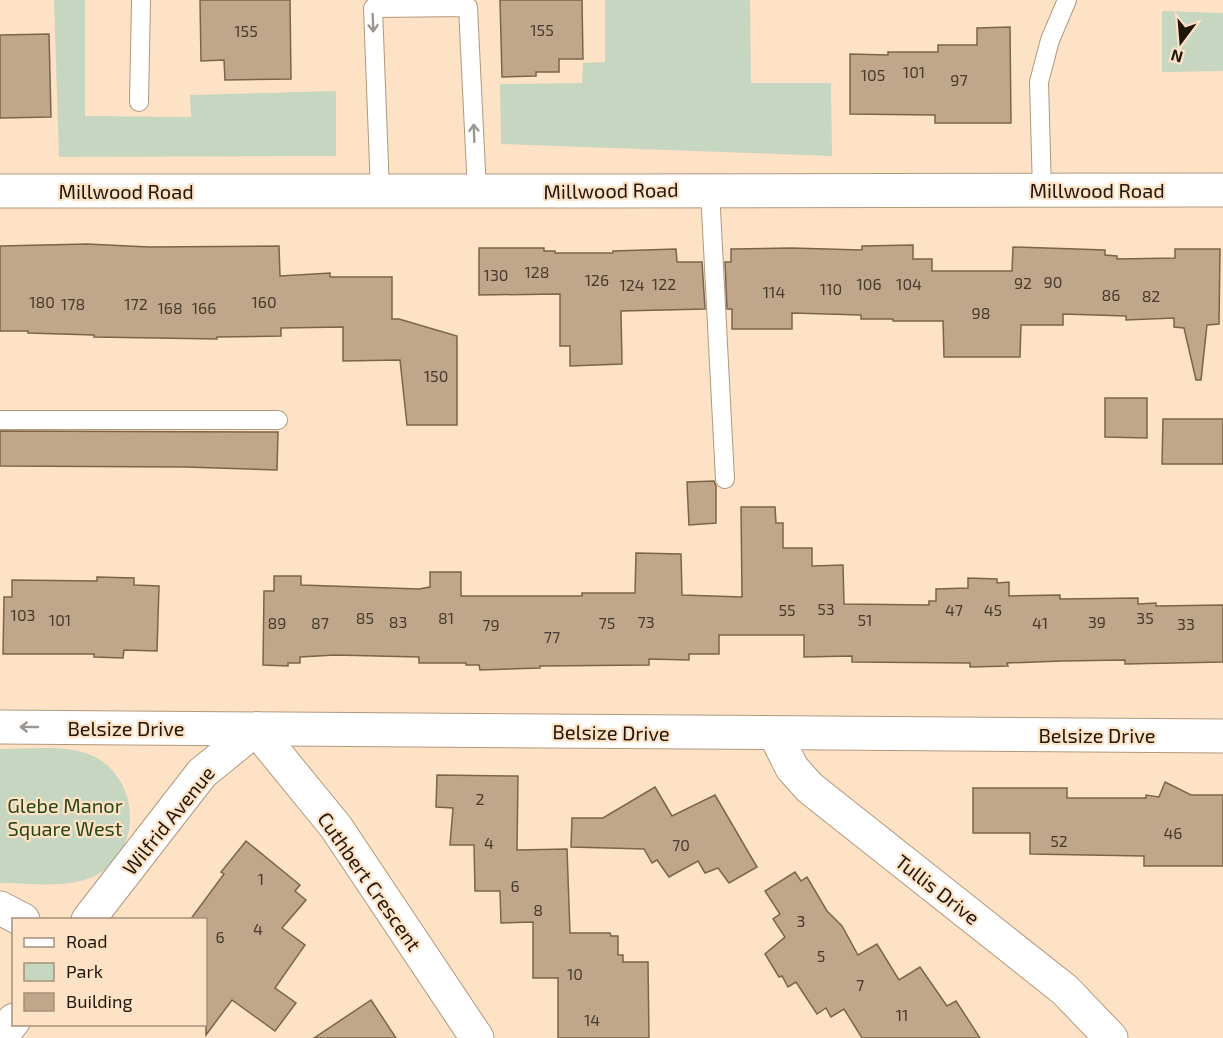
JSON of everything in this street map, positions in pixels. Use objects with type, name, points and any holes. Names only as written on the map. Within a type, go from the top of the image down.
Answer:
[{"type":"street","name":"Millwood Road","points":[[0,190],[477,192],[710,189],[1223,190]]},
{"type":"street","name":"Belsize Drive","points":[[0,727],[1223,736]]},
{"type":"street","name":"Wilfrid Avenue","points":[[90,918],[201,773],[256,729]]},
{"type":"street","name":"Cuthbert Crescent","points":[[256,729],[336,827],[477,1038]]},
{"type":"street","name":"Tullis Drive","points":[[775,734],[792,768],[810,788],[1065,990],[1111,1038]]},
{"type":"street","points":[[0,908],[18,918]]},
{"type":"street","points":[[0,1038],[12,1023]]},
{"type":"lane","points":[[139,102],[141,0]]},
{"type":"lane","points":[[1042,191],[1039,82],[1050,40],[1067,0]]},
{"type":"lane","points":[[380,192],[373,8],[468,7],[477,192]]},
{"type":"lane","points":[[710,189],[725,479]]},
{"type":"lane","points":[[0,420],[278,420]]},
{"type":"green space","points":[[54,0],[85,0],[85,116],[191,117],[190,95],[336,91],[336,156],[59,157]]},
{"type":"green space","points":[[605,0],[750,0],[751,83],[831,83],[832,156],[501,144],[500,84],[582,83],[583,63],[605,62]]},
{"type":"green space","points":[[1162,11],[1223,13],[1223,71],[1162,72]]},
{"type":"green space","name":"Glebe Manor Square West","points":[[0,749],[66,749],[86,753],[104,763],[117,777],[126,793],[130,812],[129,831],[123,848],[111,864],[95,876],[73,883],[0,883]]},
{"type":"building","points":[[200,0],[290,0],[291,79],[225,80],[224,60],[201,61]]},
{"type":"building","points":[[500,0],[582,0],[583,59],[559,59],[559,72],[536,72],[536,76],[502,77]]},
{"type":"building","points":[[1010,27],[1011,123],[935,123],[935,115],[850,114],[850,54],[888,55],[888,52],[938,52],[938,45],[977,45],[977,28]]},
{"type":"building","points":[[49,34],[51,117],[0,118],[0,35]]},
{"type":"building","points":[[87,244],[149,247],[279,246],[280,276],[330,273],[330,277],[392,277],[392,319],[457,336],[457,425],[407,425],[400,360],[343,361],[343,327],[281,328],[281,336],[217,337],[217,339],[94,337],[94,335],[0,331],[0,246]]},
{"type":"building","points":[[913,245],[913,259],[932,259],[932,271],[1012,271],[1013,247],[1105,250],[1105,255],[1117,256],[1117,259],[1175,258],[1175,249],[1220,249],[1219,324],[1207,325],[1201,380],[1196,380],[1184,328],[1174,327],[1174,318],[1126,320],[1126,316],[1063,314],[1063,325],[1021,325],[1020,357],[944,357],[943,321],[893,321],[893,319],[861,319],[861,315],[792,313],[792,329],[732,329],[732,309],[727,309],[725,262],[731,262],[731,249],[862,250],[862,246]]},
{"type":"building","points":[[479,248],[544,248],[544,251],[555,251],[555,253],[613,253],[613,251],[676,249],[677,262],[702,262],[705,309],[621,311],[622,364],[570,366],[570,346],[560,346],[560,294],[479,295]]},
{"type":"building","points":[[1105,398],[1147,398],[1147,438],[1105,437]]},
{"type":"building","points":[[1163,419],[1223,419],[1223,464],[1162,464]]},
{"type":"building","points":[[0,431],[278,432],[277,470],[0,466]]},
{"type":"building","points":[[714,481],[716,523],[689,525],[687,482]]},
{"type":"building","points":[[741,507],[775,507],[776,523],[783,523],[783,548],[812,548],[812,566],[843,565],[844,604],[929,605],[929,601],[936,601],[936,589],[968,588],[968,578],[997,579],[997,583],[1009,582],[1009,596],[1060,595],[1060,599],[1138,598],[1138,604],[1156,603],[1156,606],[1223,605],[1223,662],[1125,664],[1125,660],[1062,661],[970,667],[970,663],[852,662],[852,656],[804,657],[804,635],[719,635],[719,654],[689,654],[689,660],[649,659],[649,665],[540,666],[540,668],[480,670],[479,665],[466,665],[466,663],[419,663],[419,657],[335,655],[300,657],[300,663],[288,663],[288,666],[263,665],[264,591],[274,591],[274,576],[301,576],[301,585],[419,589],[430,587],[430,572],[461,572],[461,596],[582,596],[582,593],[635,593],[636,553],[681,554],[682,595],[742,597]]},
{"type":"building","points":[[97,577],[134,578],[134,585],[159,586],[157,651],[124,650],[123,658],[94,657],[94,654],[3,654],[4,597],[12,597],[12,580],[97,581]]},
{"type":"building","points":[[437,775],[518,776],[517,850],[567,849],[570,933],[610,933],[611,936],[618,936],[618,955],[623,955],[623,962],[648,962],[649,1038],[558,1038],[558,978],[533,978],[533,922],[501,923],[500,891],[475,891],[474,845],[450,845],[453,808],[436,807]]},
{"type":"building","points":[[1165,782],[1191,795],[1223,795],[1223,866],[1144,866],[1144,856],[1030,854],[1030,833],[973,833],[973,788],[1067,788],[1067,798],[1146,798],[1146,795],[1159,797]]},
{"type":"building","points":[[655,787],[672,816],[715,795],[757,867],[729,883],[718,868],[705,873],[698,861],[669,877],[657,860],[652,863],[644,849],[571,847],[572,818],[603,818]]},
{"type":"building","points":[[246,841],[300,885],[295,891],[306,900],[282,928],[305,945],[275,988],[296,1003],[275,1031],[232,1000],[206,1035],[207,918],[191,918],[224,874],[221,872]]},
{"type":"building","points":[[795,872],[801,881],[807,877],[827,911],[842,926],[858,955],[877,944],[899,980],[920,967],[947,1006],[956,1001],[980,1038],[862,1038],[844,1009],[831,1017],[826,1008],[817,1014],[796,982],[788,987],[765,954],[785,937],[773,919],[780,914],[765,891]]},
{"type":"building","points":[[371,1000],[396,1038],[314,1038]]}]
